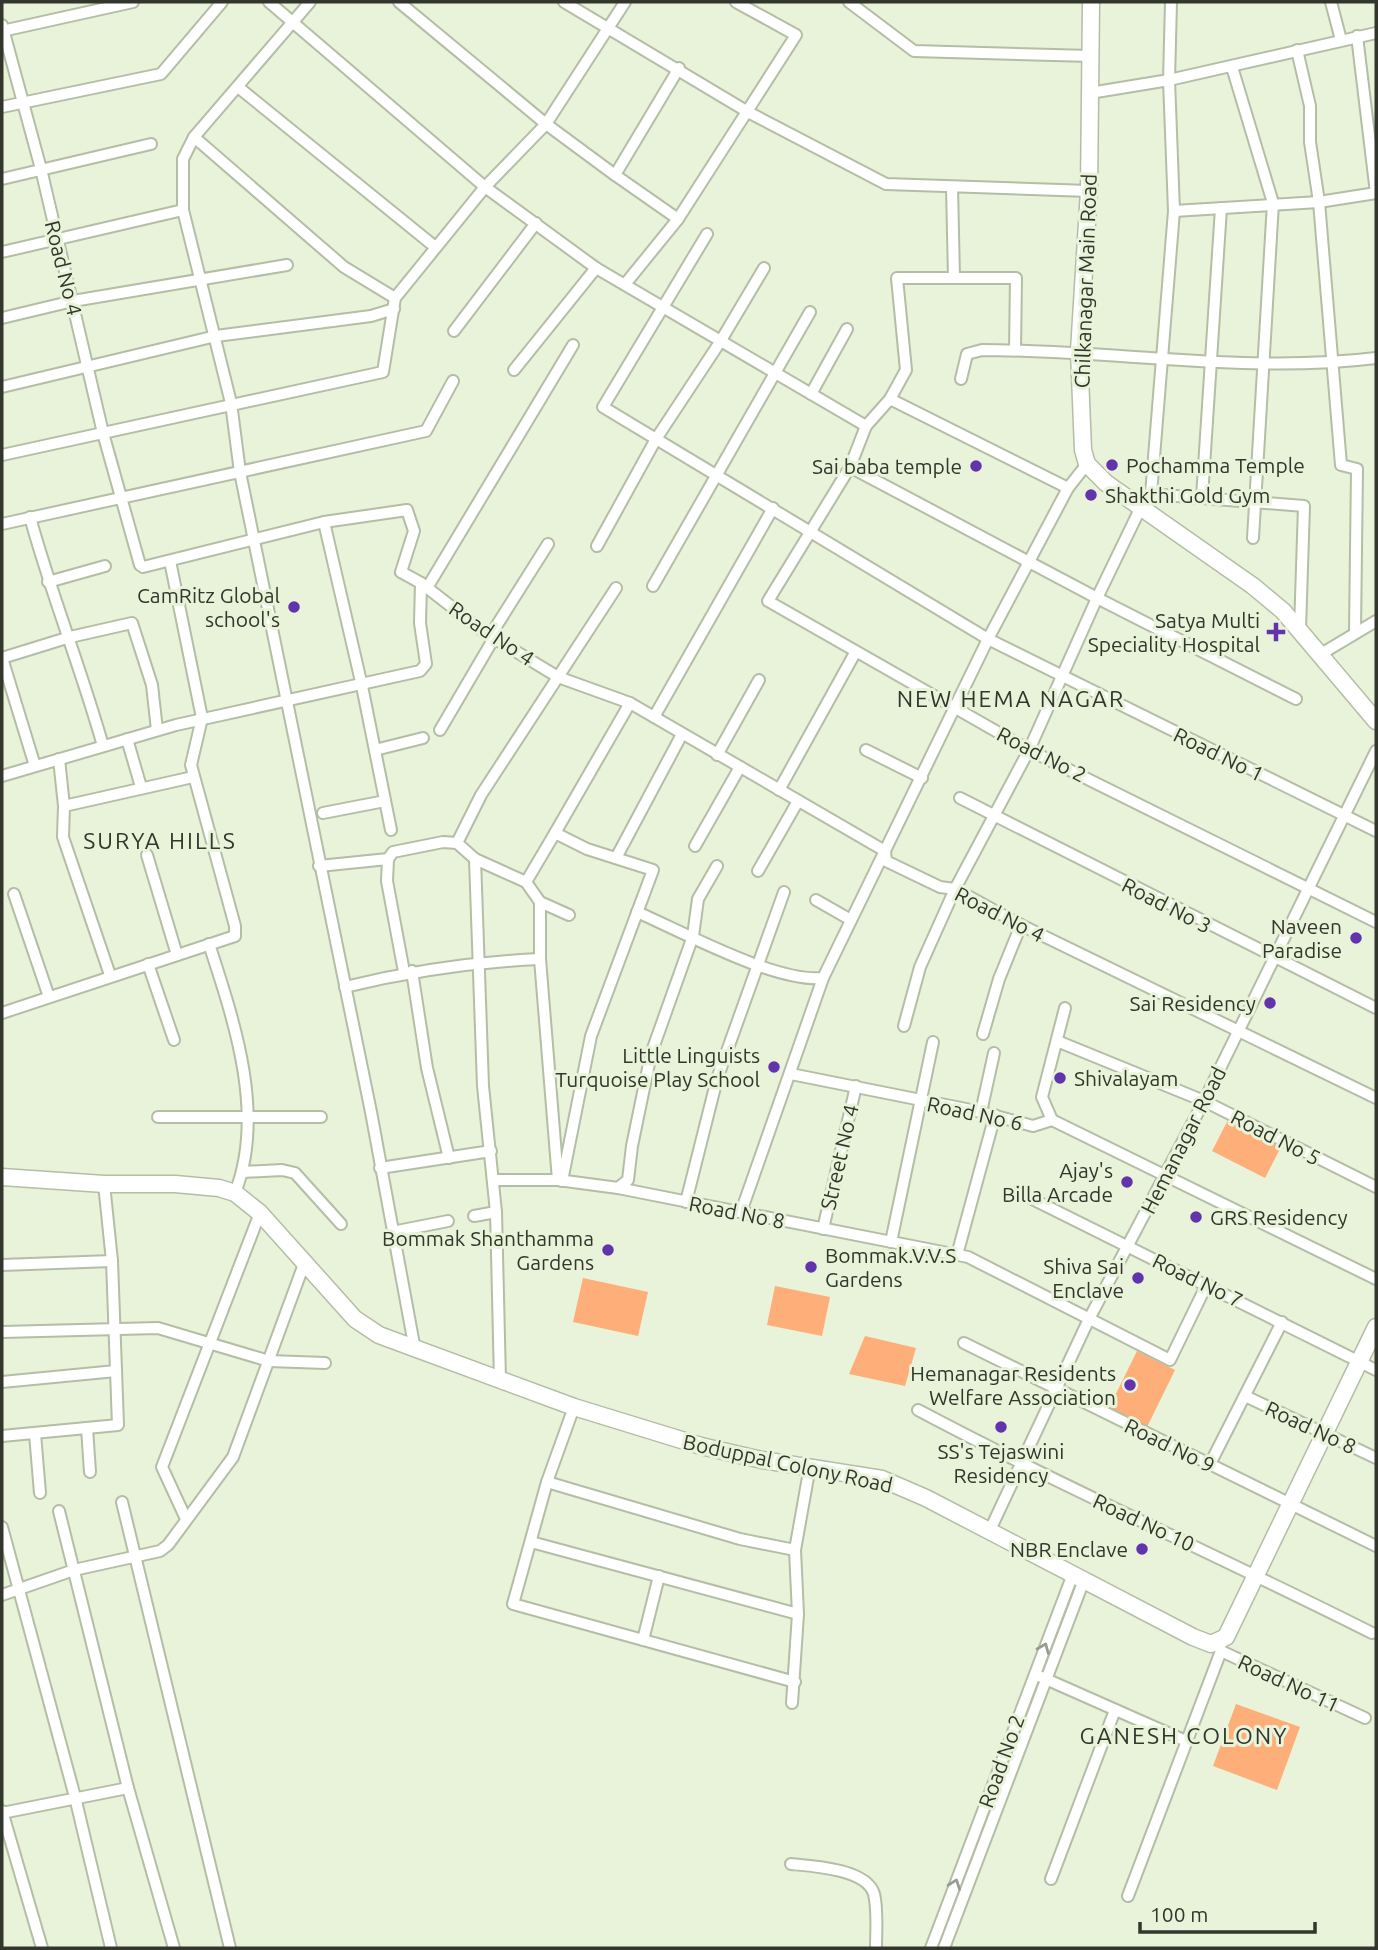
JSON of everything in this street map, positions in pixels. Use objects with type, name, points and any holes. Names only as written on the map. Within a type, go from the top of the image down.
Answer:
[{"type":"street","points":[[77,2],[80,14]]},
{"type":"street","points":[[2,29],[133,2]]},
{"type":"street","points":[[2,107],[161,74],[222,2]]},
{"type":"street","points":[[269,2],[485,187],[596,268],[626,283],[720,342],[866,426]]},
{"type":"street","points":[[310,2],[194,137],[183,159],[183,210],[231,403],[240,472],[345,987],[415,1350]]},
{"type":"street","points":[[399,2],[545,124],[678,219]]},
{"type":"street","points":[[565,2],[680,68],[748,112],[886,184],[1089,191]]},
{"type":"street","points":[[2,455],[383,372],[394,304],[434,246],[545,124],[625,2]]},
{"type":"street","points":[[626,283],[678,219],[796,35],[736,2]]},
{"type":"street","points":[[849,2],[914,51],[1091,57]]},
{"type":"street","name":"Chilkanagar Main Road","points":[[1087,464],[1083,450],[1079,351],[1089,191],[1091,2]]},
{"type":"street","points":[[904,1026],[920,967],[955,889],[1029,750],[1097,598],[1140,509],[1151,494],[1174,211],[1169,80],[1171,2]]},
{"type":"street","points":[[1331,2],[1341,40]]},
{"type":"street","name":"Road No 4","points":[[2,29],[41,169],[103,433],[140,565],[144,567],[170,561],[324,522],[407,510],[414,531],[401,572],[492,637],[558,677],[630,703],[681,736],[886,851],[886,860],[940,887],[955,889],[1021,925],[1376,1098]]},
{"type":"street","points":[[1090,93],[1169,80],[1376,33]]},
{"type":"street","points":[[1174,211],[1319,202],[1376,193],[1357,36]]},
{"type":"street","points":[[1297,50],[1310,106],[1310,142],[1319,202],[1341,466],[1357,469],[1355,632]]},
{"type":"street","points":[[1232,66],[1273,203],[1253,538]]},
{"type":"street","points":[[615,175],[680,68]]},
{"type":"street","points":[[238,87],[434,246]]},
{"type":"street","points":[[194,137],[344,267],[394,304]]},
{"type":"street","points":[[2,178],[151,144]]},
{"type":"street","points":[[952,187],[954,278],[1016,278],[1015,350]]},
{"type":"street","points":[[1202,497],[1221,208]]},
{"type":"street","points":[[2,252],[183,210]]},
{"type":"street","points":[[454,331],[536,223]]},
{"type":"street","points":[[663,307],[707,234]]},
{"type":"street","points":[[2,318],[73,301],[288,265]]},
{"type":"street","points":[[513,370],[596,268]]},
{"type":"street","points":[[597,546],[656,439],[720,342],[764,268]]},
{"type":"street","name":"Road No 2","points":[[954,278],[897,278],[906,370],[890,400],[866,426],[850,467],[768,601],[1029,750],[1376,922]]},
{"type":"street","points":[[2,387],[216,336],[371,316],[394,304]]},
{"type":"street","name":"Road No 1","points":[[663,307],[603,407],[988,639],[1061,678],[1376,831]]},
{"type":"street","points":[[653,586],[810,312]]},
{"type":"street","points":[[811,394],[847,329]]},
{"type":"street","points":[[2,776],[157,730],[287,698],[362,686],[420,671],[426,664],[420,622],[424,586],[573,345]]},
{"type":"street","points":[[961,379],[968,354],[982,350],[1079,351],[1265,364],[1332,363],[1376,358]]},
{"type":"street","points":[[2,524],[426,431],[453,381]]},
{"type":"street","points":[[890,400],[1068,488]]},
{"type":"street","points":[[741,1212],[823,978],[1027,562],[1068,488],[1087,464],[1140,509],[1253,586],[1300,629],[1376,722]]},
{"type":"street","points":[[850,467],[1027,562],[1296,699]]},
{"type":"street","points":[[1151,494],[1304,506],[1300,629]]},
{"type":"street","points":[[654,717],[773,509]]},
{"type":"street","points":[[30,517],[48,582],[70,637],[103,746]]},
{"type":"street","points":[[324,522],[362,686],[391,831]]},
{"type":"street","points":[[440,730],[548,544]]},
{"type":"street","points":[[2,1013],[110,975],[233,938],[236,932],[193,777],[191,765],[202,719],[170,561]]},
{"type":"street","points":[[48,582],[105,566]]},
{"type":"street","points":[[457,843],[481,795],[615,588]]},
{"type":"street","points":[[1321,654],[1376,621]]},
{"type":"street","points":[[35,766],[2,658],[70,637],[132,623],[152,685],[157,730]]},
{"type":"street","points":[[779,790],[855,653]]},
{"type":"street","points":[[717,755],[759,680]]},
{"type":"street","points":[[526,882],[630,703]]},
{"type":"street","points":[[616,858],[681,736]]},
{"type":"street","points":[[375,750],[423,738]]},
{"type":"street","points":[[127,739],[141,787]]},
{"type":"street","points":[[866,750],[922,778]]},
{"type":"street","name":"Hemanagar Road","points":[[990,1530],[1089,1320],[1239,1030],[1376,751]]},
{"type":"street","points":[[59,759],[64,806],[63,836],[110,975]]},
{"type":"street","points":[[695,846],[740,767]]},
{"type":"street","points":[[64,806],[193,777]]},
{"type":"street","name":"Road No 3","points":[[960,798],[1376,1008]]},
{"type":"street","points":[[323,813],[385,801]]},
{"type":"street","points":[[758,871],[798,801]]},
{"type":"street","points":[[555,833],[587,849],[653,870],[591,1036],[560,1180]]},
{"type":"street","points":[[449,1158],[387,881],[388,859],[393,852],[443,842],[457,843],[475,859],[526,882],[540,902],[569,915]]},
{"type":"street","points":[[147,855],[177,955]]},
{"type":"street","points":[[319,866],[388,859]]},
{"type":"street","points":[[475,859],[476,961],[483,1086],[495,1180],[499,1380]]},
{"type":"street","points":[[618,1188],[628,1180],[632,1146],[651,1054],[693,936],[698,899],[717,866]]},
{"type":"street","points":[[686,1202],[718,1079],[783,892]]},
{"type":"street","points":[[14,894],[49,997]]},
{"type":"street","points":[[816,900],[851,920]]},
{"type":"street","points":[[540,902],[540,959],[560,1180]]},
{"type":"street","points":[[637,912],[756,964],[807,980],[823,978]]},
{"type":"street","points":[[983,1034],[999,979],[1021,925]]},
{"type":"street","points":[[209,944],[242,1054],[246,1164],[235,1193]]},
{"type":"street","points":[[345,987],[408,972],[476,961],[540,959]]},
{"type":"street","points":[[148,964],[174,1040]]},
{"type":"street","points":[[1052,1120],[1042,1097],[1065,1008]]},
{"type":"street","name":"Road No 5","points":[[1057,1041],[1203,1101],[1376,1187]]},
{"type":"street","points":[[891,1242],[918,1101],[933,1042]]},
{"type":"street","points":[[981,1112],[994,1053]]},
{"type":"street","name":"Road No 6","points":[[791,1074],[995,1115],[1033,1126],[1052,1120],[1166,1173],[1376,1279]]},
{"type":"street","name":"Street No 4","points":[[822,1229],[856,1086]]},
{"type":"street","points":[[957,1255],[995,1115]]},
{"type":"street","points":[[158,1117],[321,1117]]},
{"type":"street","points":[[380,1168],[491,1152]]},
{"type":"street","points":[[243,1172],[282,1170],[295,1173],[341,1224]]},
{"type":"street","name":"Boduppal Colony Road","points":[[2,1177],[104,1184],[175,1184],[219,1188],[235,1193],[260,1213],[355,1319],[379,1335],[574,1407],[701,1446],[762,1460],[882,1479],[990,1530],[1201,1642],[1221,1646]]},
{"type":"street","name":"Road No 8","points":[[495,1180],[560,1180],[618,1188],[968,1257],[1170,1360],[1207,1284]]},
{"type":"street","points":[[2,1436],[118,1425],[112,1261],[104,1184]]},
{"type":"street","name":"Road No 7","points":[[1018,1192],[1376,1370]]},
{"type":"street","points":[[474,1216],[496,1212]]},
{"type":"street","points":[[187,1519],[162,1467],[260,1213]]},
{"type":"street","points":[[392,1231],[448,1221]]},
{"type":"street","points":[[2,1265],[112,1261]]},
{"type":"street","points":[[2,1595],[74,1570],[165,1548],[233,1457],[304,1264]]},
{"type":"street","points":[[1210,1464],[1282,1322]]},
{"type":"street","points":[[2,1332],[115,1327],[158,1328],[268,1361],[325,1363]]},
{"type":"street","points":[[1129,1896],[1221,1646],[1258,1575],[1376,1327]]},
{"type":"street","name":"Road No 9","points":[[964,1343],[1376,1546]]},
{"type":"street","points":[[2,1382],[116,1371]]},
{"type":"street","name":"Road No 8","points":[[1245,1396],[1376,1458]]},
{"type":"street","points":[[574,1407],[547,1482],[513,1604],[795,1682]]},
{"type":"street","name":"Road No 10","points":[[918,1410],[1022,1465],[1258,1575],[1372,1633]]},
{"type":"street","points":[[87,1429],[90,1472]]},
{"type":"street","points":[[36,1434],[40,1493]]},
{"type":"street","points":[[792,1703],[799,1614],[795,1550],[810,1466]]},
{"type":"street","points":[[547,1482],[740,1539],[795,1550]]},
{"type":"street","points":[[122,1502],[230,1948]]},
{"type":"street","points":[[59,1511],[128,1788],[174,1948]]},
{"type":"street","points":[[2,1527],[75,1797],[111,1948]]},
{"type":"street","points":[[531,1542],[799,1614]]},
{"type":"street","points":[[643,1640],[659,1576]]},
{"type":"street","points":[[944,1948],[1039,1676],[1079,1577]]},
{"type":"street","name":"Road No 11","points":[[1221,1646],[1365,1718]]},
{"type":"street","points":[[1039,1676],[1186,1741]]},
{"type":"street","name":"Road No 2","points":[[931,1948],[1039,1676]]},
{"type":"street","points":[[1051,1879],[1115,1710]]},
{"type":"street","points":[[41,1948],[2,1812],[128,1788]]},
{"type":"street","points":[[791,1864],[828,1868],[865,1880],[874,1893],[876,1948]]},
{"type":"shaded area","points":[[1228,1120],[1281,1147],[1265,1178],[1212,1151]]},
{"type":"shaded area","points":[[583,1278],[648,1292],[638,1336],[573,1322]]},
{"type":"shaded area","points":[[775,1286],[830,1297],[822,1336],[767,1325]]},
{"type":"shaded area","points":[[865,1336],[916,1348],[905,1386],[849,1374]]},
{"type":"shaded area","points":[[1137,1351],[1175,1370],[1147,1427],[1109,1408]]},
{"type":"shaded area","points":[[1236,1704],[1300,1727],[1277,1790],[1213,1766]]},
{"type":"place","name":"Pochamma Temple","points":[[1112,465]]},
{"type":"place","name":"Sai baba temple","points":[[976,466]]},
{"type":"place","name":"Shakthi Gold Gym","points":[[1091,495]]},
{"type":"place","name":"CamRitz Global school's","points":[[294,607]]},
{"type":"place","name":"Satya Multi Speciality Hospital","points":[[1276,632]]},
{"type":"place","name":"Naveen Paradise","points":[[1356,938]]},
{"type":"place","name":"Sai Residency","points":[[1270,1003]]},
{"type":"place","name":"Little Linguists Turquoise Play School","points":[[774,1067]]},
{"type":"place","name":"Shivalayam","points":[[1060,1078]]},
{"type":"place","name":"Ajay's Billa Arcade","points":[[1127,1182]]},
{"type":"place","name":"GRS Residency","points":[[1196,1217]]},
{"type":"place","name":"Bommak Shanthamma Gardens","points":[[608,1250]]},
{"type":"place","name":"Bommak.V.V.S Gardens","points":[[811,1267]]},
{"type":"place","name":"Shiva Sai Enclave","points":[[1138,1278]]},
{"type":"place","name":"Hemanagar Residents Welfare Association","points":[[1130,1385]]},
{"type":"place","name":"SS's Tejaswini Residency","points":[[1001,1427]]},
{"type":"place","name":"NBR Enclave","points":[[1142,1549]]},
{"type":"district","name":"NEW HEMA NAGAR","points":[[1011,698]]},
{"type":"district","name":"SURYA HILLS","points":[[160,840]]},
{"type":"district","name":"GANESH COLONY","points":[[1184,1735]]}]
